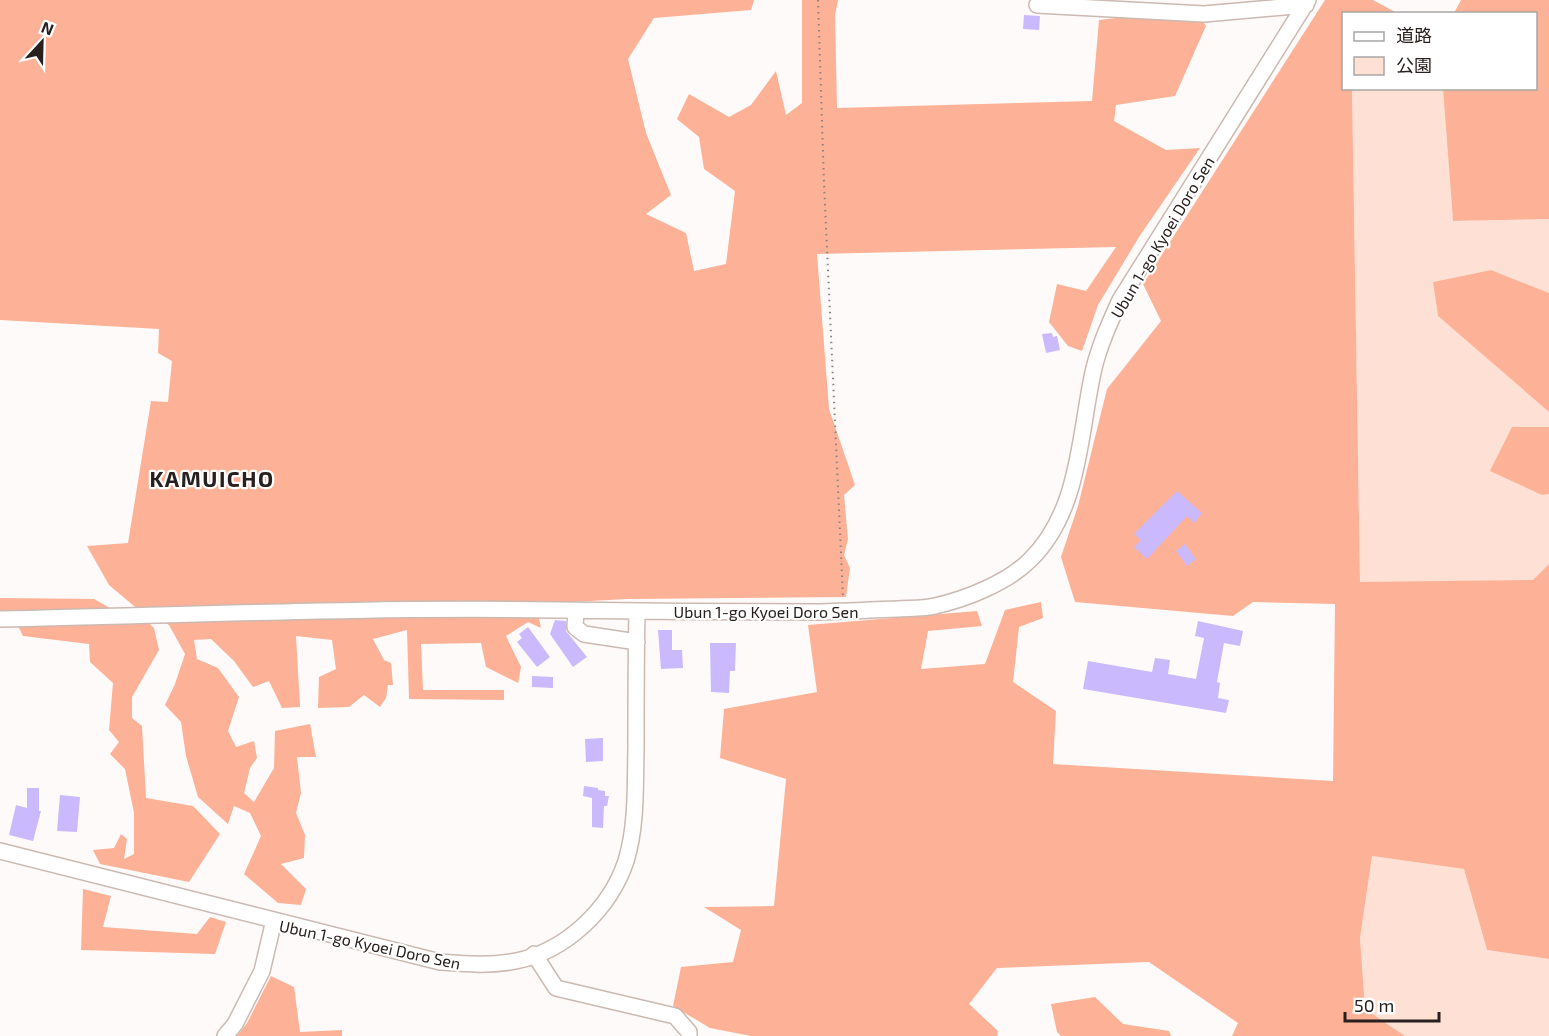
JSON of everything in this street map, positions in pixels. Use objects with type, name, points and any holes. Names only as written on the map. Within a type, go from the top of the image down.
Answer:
[{"type":"street","name":"Ubun 1-go Kyoei Doro Sen","points":[[225,1036],[235,1024],[262,971],[274,920],[440,962],[479,965],[518,960],[558,945],[584,925],[599,909],[615,884],[626,861],[632,832],[635,796],[637,612],[844,612],[934,607],[984,590],[1030,561],[1053,529],[1067,500],[1076,470],[1095,364],[1105,333],[1120,300],[1307,2]]},
{"type":"street","points":[[1037,5],[1204,14],[1307,2]]},
{"type":"street","points":[[0,619],[481,609],[637,612]]},
{"type":"street","points":[[576,610],[575,627],[584,634],[636,642]]},
{"type":"street","points":[[0,851],[274,920]]},
{"type":"street","points":[[534,954],[556,988],[675,1016],[689,1032],[689,1036]]},
{"type":"path","points":[[818,0],[844,612]]},
{"type":"green space","points":[[1352,90],[1443,90],[1453,221],[1549,219],[1549,293],[1491,270],[1433,282],[1438,316],[1549,412],[1549,427],[1512,427],[1542,495],[1549,494],[1549,564],[1533,580],[1360,583]]},
{"type":"green space","points":[[1372,856],[1464,869],[1487,950],[1549,959],[1549,1036],[1405,1036],[1365,1010],[1360,938]]},
{"type":"shaded area","points":[[0,0],[754,0],[751,10],[654,18],[628,59],[646,133],[671,195],[646,214],[686,233],[694,271],[726,264],[735,191],[704,169],[699,137],[677,119],[689,94],[729,117],[751,105],[776,71],[786,115],[802,103],[802,0],[838,0],[835,15],[837,108],[1092,101],[1099,20],[1194,9],[1206,26],[1175,96],[1116,105],[1114,121],[1166,150],[1200,148],[1139,237],[1098,305],[1082,351],[1068,346],[1049,322],[1057,284],[1086,291],[1116,247],[817,254],[829,409],[855,485],[844,495],[848,539],[844,555],[850,568],[846,597],[627,599],[536,604],[541,628],[528,622],[506,636],[521,667],[518,683],[486,667],[481,643],[421,644],[423,690],[504,690],[504,700],[409,699],[407,630],[373,639],[384,660],[391,663],[393,685],[388,685],[386,698],[380,707],[364,695],[349,707],[318,708],[319,677],[336,669],[332,640],[296,636],[300,707],[282,708],[269,681],[253,687],[234,661],[211,639],[194,640],[197,659],[218,668],[239,697],[228,731],[236,747],[254,741],[257,758],[250,768],[244,793],[254,802],[274,768],[275,731],[310,724],[316,757],[297,757],[301,793],[296,813],[305,835],[304,858],[281,864],[306,889],[301,905],[278,903],[244,874],[261,836],[250,813],[234,806],[228,824],[198,797],[186,756],[181,722],[165,705],[185,654],[169,625],[134,606],[109,585],[87,546],[128,543],[151,401],[168,402],[172,361],[158,353],[159,329],[0,320]]},
{"type":"shaded area","points":[[1325,0],[1373,0],[1395,12],[1342,12],[1342,90],[1352,90],[1360,582],[1533,580],[1549,564],[1549,959],[1487,950],[1464,869],[1372,856],[1360,938],[1365,1009],[1405,1036],[1232,1036],[1238,1023],[1149,962],[997,968],[969,1004],[998,1031],[997,1036],[751,1036],[710,1028],[673,1006],[681,967],[733,962],[741,930],[704,907],[774,906],[786,779],[720,758],[724,709],[817,692],[808,625],[977,611],[982,626],[928,631],[921,669],[985,664],[1005,610],[1041,602],[1043,618],[1019,627],[1013,682],[1056,711],[1053,764],[1333,781],[1335,604],[1253,602],[1233,616],[1075,602],[1061,557],[1078,506],[1107,389],[1161,321],[1143,284]]},
{"type":"shaded area","points":[[1461,0],[1549,0],[1549,219],[1453,221],[1443,90],[1537,90],[1537,12],[1455,12]]},
{"type":"shaded area","points":[[1491,270],[1549,293],[1549,412],[1438,316],[1433,282]]},
{"type":"shaded area","points":[[1512,427],[1549,427],[1549,494],[1542,495],[1490,471]]},
{"type":"shaded area","points":[[0,598],[94,599],[117,612],[138,613],[154,628],[159,650],[132,697],[132,718],[142,726],[146,798],[193,806],[220,834],[189,882],[100,864],[93,850],[114,848],[121,834],[127,839],[124,859],[134,854],[134,813],[125,769],[110,754],[119,742],[109,730],[113,683],[90,662],[89,644],[23,636],[12,614],[0,614]]},
{"type":"shaded area","points":[[83,889],[111,896],[103,927],[197,934],[210,917],[226,922],[215,954],[81,950]]},
{"type":"shaded area","points":[[271,976],[294,987],[300,1032],[342,1030],[342,1036],[237,1036],[247,1023]]},
{"type":"shaded area","points":[[1095,997],[1123,1024],[1169,1031],[1171,1036],[1061,1036],[1057,1032],[1051,1004]]},
{"type":"building","points":[[1024,15],[1040,16],[1039,30],[1023,29]]},
{"type":"building","points":[[1052,333],[1053,337],[1057,336],[1060,350],[1046,353],[1042,334]]},
{"type":"building","points":[[1177,491],[1202,513],[1194,523],[1187,516],[1147,559],[1134,547],[1141,540],[1134,534]]},
{"type":"building","points":[[1185,544],[1196,559],[1187,566],[1176,551]]},
{"type":"building","points":[[555,620],[566,621],[566,631],[587,657],[573,667],[550,634]]},
{"type":"building","points":[[1198,621],[1243,631],[1240,646],[1224,643],[1217,682],[1220,683],[1218,698],[1229,700],[1226,713],[1083,689],[1088,661],[1152,672],[1155,658],[1170,660],[1168,674],[1196,679],[1204,638],[1195,636]]},
{"type":"building","points":[[528,627],[550,657],[537,667],[517,642],[522,638],[519,634]]},
{"type":"building","points":[[658,630],[672,630],[672,650],[682,650],[683,668],[661,669]]},
{"type":"building","points":[[710,643],[736,643],[735,671],[730,671],[729,693],[711,692]]},
{"type":"building","points":[[532,676],[553,677],[553,688],[532,687]]},
{"type":"building","points":[[603,738],[603,761],[586,762],[585,739]]},
{"type":"building","points":[[584,786],[598,788],[598,790],[605,791],[605,796],[609,796],[607,806],[604,806],[603,828],[592,827],[592,798],[583,796]]},
{"type":"building","points":[[27,788],[39,788],[39,811],[41,811],[33,841],[9,835],[16,805],[27,808]]},
{"type":"building","points":[[60,795],[80,797],[77,832],[57,831]]},
{"type":"district","name":"KAMUICHO","points":[[212,478]]}]
